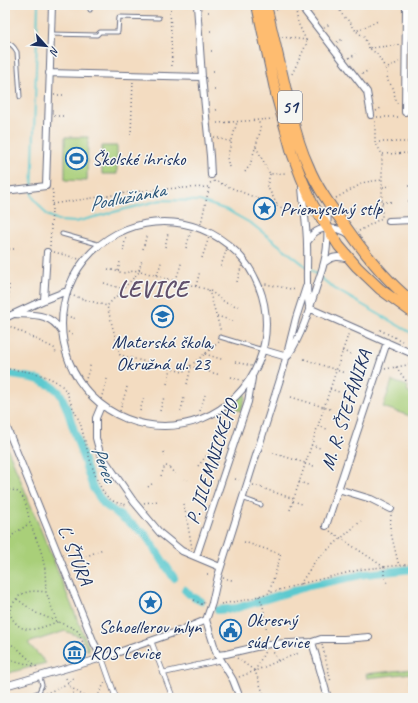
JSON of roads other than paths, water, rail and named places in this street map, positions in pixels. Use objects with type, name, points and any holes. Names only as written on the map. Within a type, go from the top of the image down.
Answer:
[{"type":"main road","name":"51","points":[[257,5],[276,94],[292,153],[313,205],[327,229],[349,259],[380,289],[413,313]]},
{"type":"main road","name":"51","points":[[266,5],[296,133],[310,169],[385,276],[400,292],[413,302]]},
{"type":"street","points":[[5,191],[46,186],[52,5]]},
{"type":"street","points":[[197,5],[210,175]]},
{"type":"street","points":[[300,5],[367,92],[373,113]]},
{"type":"street","points":[[404,112],[406,5]]},
{"type":"street","points":[[49,73],[202,77]]},
{"type":"street","points":[[240,698],[233,680],[219,657],[206,620],[212,604],[220,567],[287,358],[296,318],[306,287],[308,259],[301,177]]},
{"type":"street","points":[[287,358],[295,345],[310,308],[322,270],[328,244],[327,229],[332,201]]},
{"type":"street","points":[[389,221],[413,220]]},
{"type":"street","points":[[170,222],[185,224],[219,238],[236,251],[247,264],[256,279],[258,289],[267,309],[266,332],[263,350],[253,376],[236,397],[221,409],[207,417],[175,425],[157,426],[142,424],[112,413],[80,385],[70,368],[64,350],[63,309],[78,271],[101,244],[124,230],[155,223],[170,222]]},
{"type":"street","points":[[307,242],[313,234],[327,229],[336,229],[356,234]]},
{"type":"street","points":[[44,300],[47,252]]},
{"type":"street","points":[[324,262],[335,257],[349,259]]},
{"type":"street","points":[[306,287],[310,308]]},
{"type":"street","points":[[9,315],[44,300],[69,293]]},
{"type":"street","points":[[296,318],[310,308]]},
{"type":"street","name":"M. R. ŠTEFÁNIKA","points":[[310,308],[413,354]]},
{"type":"street","points":[[9,315],[40,315],[51,320],[64,332]]},
{"type":"street","name":"M. R. ŠTEFÁNIKA","points":[[325,526],[387,342]]},
{"type":"street","points":[[263,350],[287,358]]},
{"type":"street","name":"P. JILEMNICKÉHO","points":[[196,557],[248,402],[253,376]]},
{"type":"street","name":"P. JILEMNICKÉHO","points":[[101,403],[96,418],[96,438],[100,453],[134,502],[160,534],[182,551],[220,567]]},
{"type":"street","name":"Ľ. ŠTÚRA","points":[[5,424],[94,643],[102,658],[116,698]]},
{"type":"street","name":"M. R. ŠTEFÁNIKA","points":[[338,489],[371,499],[391,509]]},
{"type":"street","points":[[5,686],[102,658],[206,620]]},
{"type":"street","points":[[163,673],[226,654],[269,644],[312,642],[321,639],[369,637]]},
{"type":"street","points":[[151,641],[172,698]]},
{"type":"street","points":[[312,642],[328,698]]},
{"type":"lane","points":[[90,5],[90,10]]},
{"type":"lane","points":[[50,34],[97,35],[100,32],[118,32],[120,17],[159,18]]},
{"type":"lane","points":[[5,42],[12,44],[17,52],[20,97]]},
{"type":"lane","points":[[62,234],[101,244]]},
{"type":"lane","points":[[220,338],[263,350]]},
{"type":"lane","points":[[242,498],[261,505]]},
{"type":"lane","points":[[25,698],[39,692],[42,684],[40,676]]},
{"type":"waterway","name":"Podlužianka","points":[[38,5],[32,196],[47,215],[60,221],[75,222],[161,200],[200,201],[227,210],[252,224],[335,289],[413,334]]},
{"type":"waterway","name":"Perec","points":[[5,374],[39,380],[52,386],[58,391],[67,409],[93,488],[104,504],[145,534],[174,578]]},
{"type":"waterway","name":"Perec","points":[[218,610],[237,608],[309,586],[365,574],[413,569]]},
{"type":"waterway","name":"Perec","points":[[185,590],[189,594]]},
{"type":"waterway","name":"Perec","points":[[195,598],[201,601]]},
{"type":"place","name":"Školské ihrisko","points":[[76,159]]},
{"type":"place","name":"Priemyselný stĺp","points":[[265,209]]},
{"type":"place","name":"Materská škola, Okružná ul. 23","points":[[163,317]]},
{"type":"place","name":"Schoellerov mlyn","points":[[150,602]]},
{"type":"place","name":"Okresný súd Levice","points":[[230,631]]},
{"type":"place","name":"ROS Levice","points":[[75,653]]},
{"type":"district","name":"LEVICE","points":[[153,289]]}]
